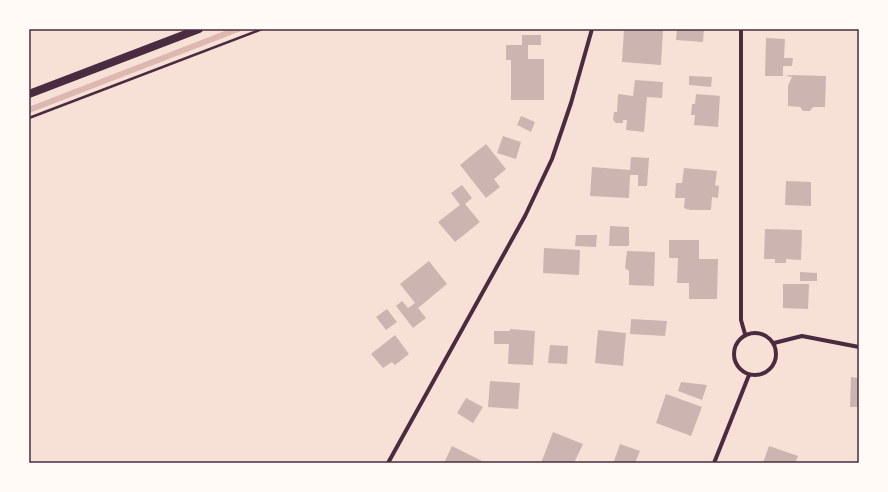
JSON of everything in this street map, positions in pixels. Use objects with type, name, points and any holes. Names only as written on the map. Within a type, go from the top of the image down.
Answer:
[{"type":"main road","points":[[29,94],[199,29]]},
{"type":"street","points":[[388,463],[532,202],[552,159],[571,103],[592,29]]},
{"type":"street","points":[[741,29],[741,320],[746,334]]},
{"type":"street","points":[[756,332],[767,335],[774,343],[777,353],[775,363],[768,371],[759,375],[749,375],[741,371],[736,364],[733,356],[734,347],[739,339],[746,334],[756,332]]},
{"type":"street","points":[[774,343],[802,336],[859,347]]},
{"type":"street","points":[[714,463],[749,375]]},
{"type":"path","points":[[29,118],[262,29]]},
{"type":"building","points":[[624,29],[663,30],[661,65],[622,62]]},
{"type":"building","points":[[677,29],[704,29],[703,42],[676,40]]},
{"type":"building","points":[[522,35],[541,35],[541,45],[528,45],[528,59],[544,59],[544,100],[511,100],[511,60],[506,60],[506,45],[522,45]]},
{"type":"building","points":[[766,38],[785,39],[784,58],[793,58],[792,66],[783,66],[783,76],[765,76]]},
{"type":"building","points":[[689,76],[712,77],[711,87],[689,85]]},
{"type":"building","points":[[785,76],[826,76],[825,107],[813,107],[810,111],[803,111],[800,107],[788,106],[788,86],[792,77]]},
{"type":"building","points":[[635,80],[663,82],[662,98],[647,97],[644,132],[626,130],[627,120],[623,120],[623,123],[616,123],[613,120],[614,112],[617,112],[618,94],[633,96]]},
{"type":"building","points":[[696,94],[720,96],[718,127],[694,125],[695,115],[691,115],[692,104],[695,104]]},
{"type":"building","points":[[521,116],[535,122],[531,132],[517,125]]},
{"type":"building","points":[[503,136],[521,142],[516,159],[497,153]]},
{"type":"building","points":[[486,144],[506,169],[494,179],[500,187],[486,198],[460,165]]},
{"type":"building","points":[[631,157],[649,158],[647,186],[638,186],[638,175],[630,175],[629,198],[590,196],[592,167],[630,170]]},
{"type":"building","points":[[684,168],[717,171],[715,185],[719,186],[718,198],[712,197],[711,210],[690,210],[684,208],[685,198],[675,198],[676,183],[682,183]]},
{"type":"building","points":[[786,181],[811,182],[811,206],[785,205]]},
{"type":"building","points":[[462,185],[472,198],[465,204],[480,222],[455,242],[438,222],[460,205],[451,193]]},
{"type":"building","points":[[610,226],[629,227],[629,246],[609,246]]},
{"type":"building","points":[[765,229],[802,230],[801,260],[786,259],[786,263],[775,263],[775,259],[764,259]]},
{"type":"building","points":[[576,235],[597,235],[596,247],[575,246]]},
{"type":"building","points":[[669,240],[699,240],[699,259],[718,259],[717,299],[689,299],[689,283],[677,283],[678,258],[669,258]]},
{"type":"building","points":[[544,248],[580,250],[579,275],[543,273]]},
{"type":"building","points":[[627,251],[655,252],[654,286],[629,285],[629,271],[625,268]]},
{"type":"building","points":[[429,261],[447,284],[418,308],[426,318],[413,328],[396,306],[402,301],[408,308],[415,303],[400,284]]},
{"type":"building","points":[[800,272],[817,273],[817,281],[800,281]]},
{"type":"building","points":[[783,284],[809,284],[808,309],[783,308]]},
{"type":"building","points":[[387,309],[397,322],[386,330],[376,317]]},
{"type":"building","points":[[631,319],[667,321],[665,336],[630,334]]},
{"type":"building","points":[[510,329],[535,331],[533,365],[508,364],[509,344],[494,344],[494,331],[510,331]]},
{"type":"building","points":[[598,330],[626,333],[623,366],[595,363]]},
{"type":"building","points":[[395,335],[409,354],[395,365],[392,362],[383,368],[371,354]]},
{"type":"building","points":[[550,345],[568,346],[567,364],[548,363]]},
{"type":"building","points":[[851,377],[859,378],[859,407],[850,407]]},
{"type":"building","points":[[490,381],[520,383],[518,409],[488,407]]},
{"type":"building","points":[[681,382],[707,385],[702,400],[678,391]]},
{"type":"building","points":[[666,394],[702,407],[691,436],[656,423]]},
{"type":"building","points":[[466,398],[483,407],[473,423],[457,413]]},
{"type":"building","points":[[553,432],[583,444],[574,463],[541,463]]},
{"type":"building","points":[[620,444],[640,451],[635,463],[619,463],[614,461]]},
{"type":"building","points":[[452,446],[482,461],[481,463],[444,463]]},
{"type":"building","points":[[769,446],[798,456],[795,463],[763,463]]},
{"type":"waterway","points":[[29,110],[238,29]]}]
